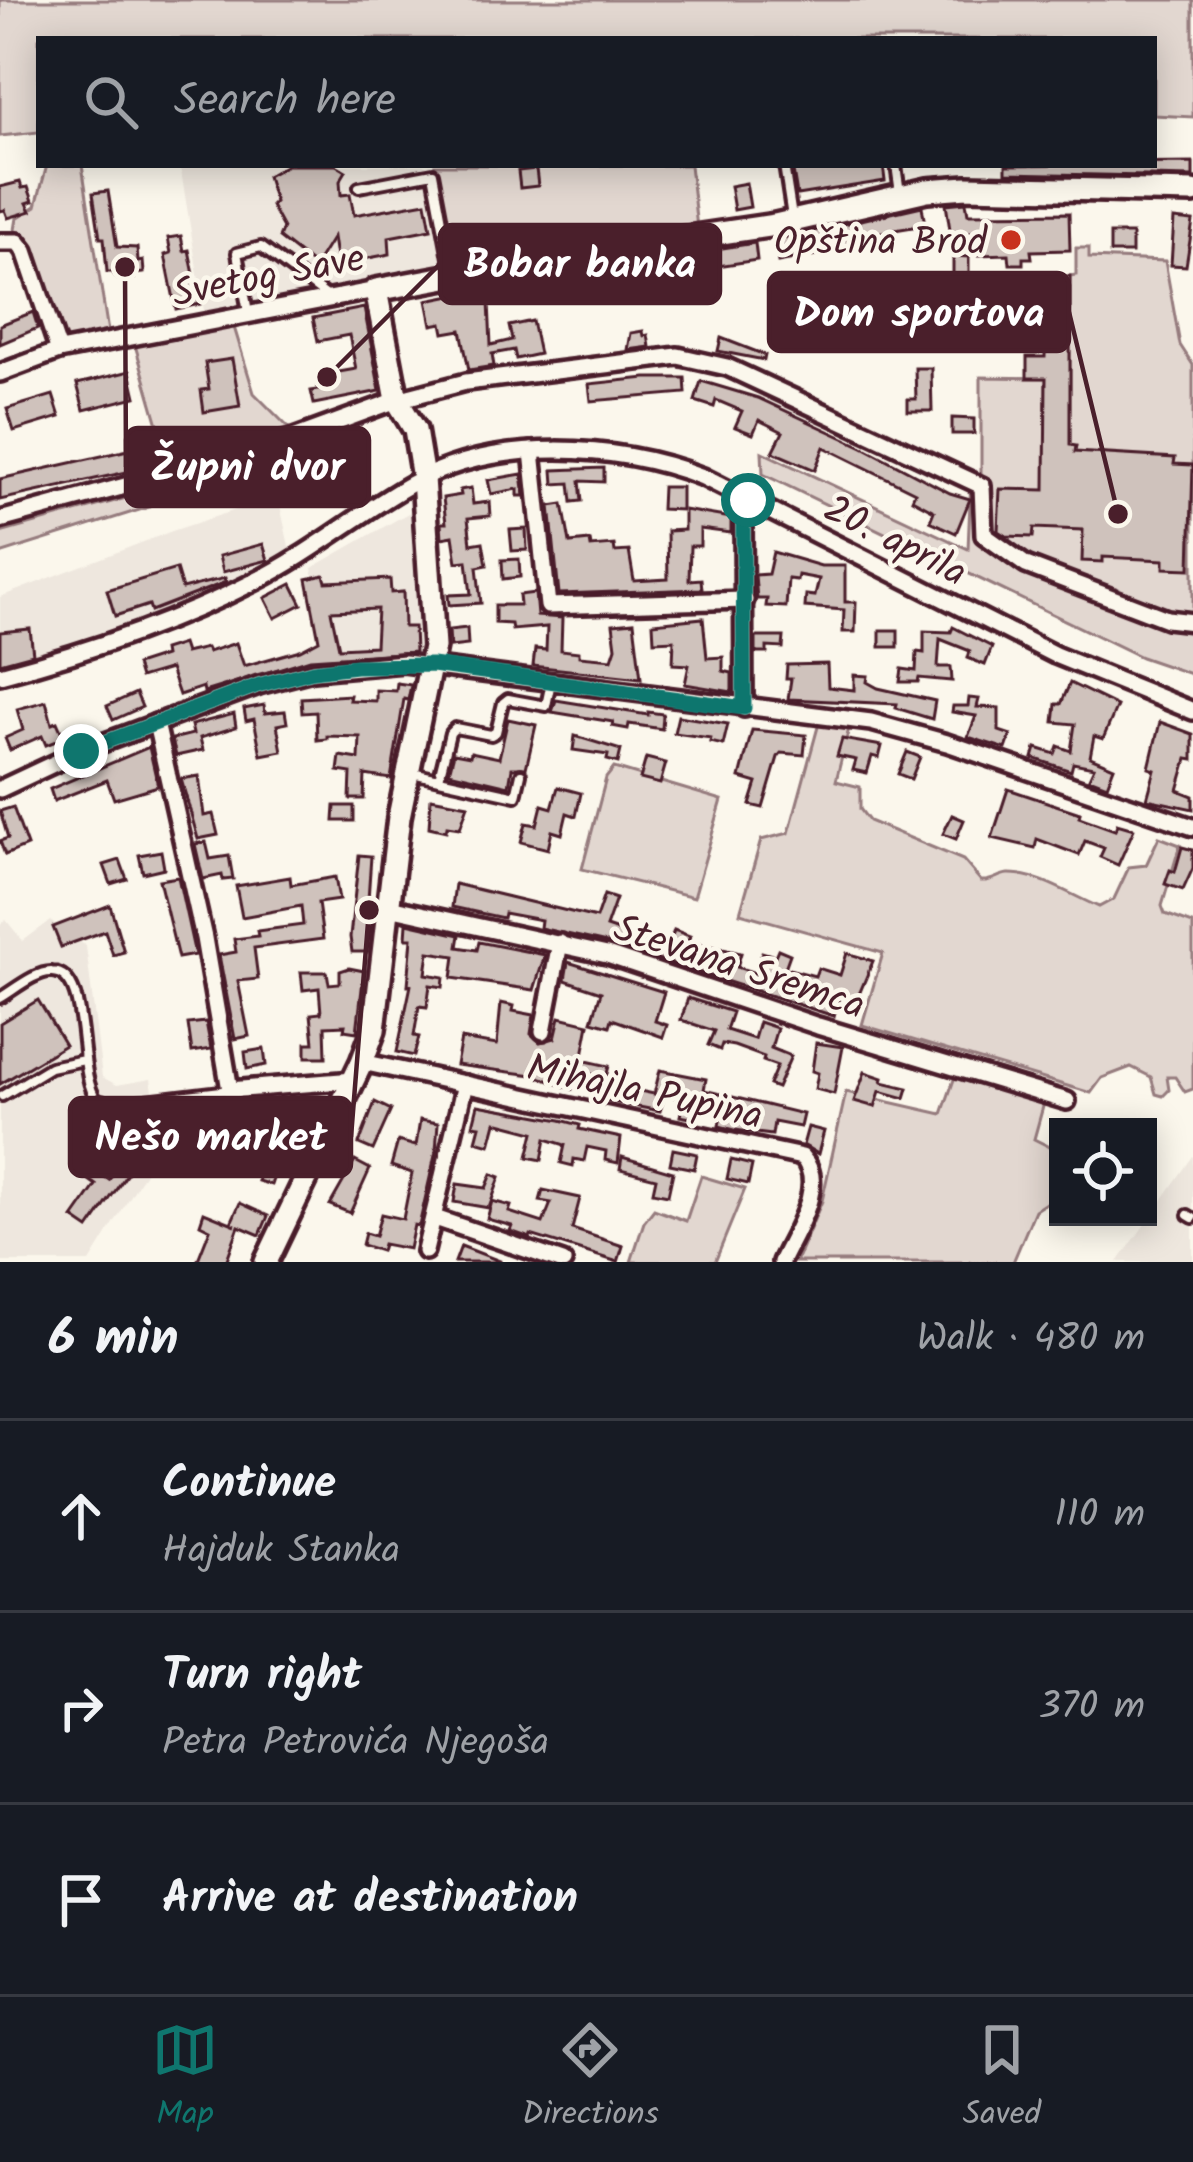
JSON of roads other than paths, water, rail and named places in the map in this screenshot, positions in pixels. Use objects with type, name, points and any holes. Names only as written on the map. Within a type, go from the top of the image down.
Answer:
[{"type":"street","name":"Svetog Save","points":[[0,373],[59,351],[248,312],[793,221],[900,195],[967,187],[1193,192]]},
{"type":"street","points":[[0,242],[18,242],[25,251],[59,351]]},
{"type":"street","points":[[266,1262],[358,1071],[377,1016],[399,817],[432,665],[433,599],[423,478],[415,430],[397,400],[376,290]]},
{"type":"street","points":[[0,520],[269,447],[397,400],[512,375],[678,356],[728,367],[982,486],[984,536],[1010,557],[1167,620],[1193,622]]},
{"type":"street","name":"20. aprila","points":[[0,675],[77,654],[259,580],[423,478],[516,452],[561,450],[645,458],[703,477],[1055,656],[1193,711]]},
{"type":"street","points":[[532,452],[548,606],[745,600]]},
{"type":"street","points":[[744,708],[743,514],[748,500]]},
{"type":"street","points":[[0,790],[81,751],[259,685],[356,666],[432,665],[871,722],[1193,826]]},
{"type":"street","points":[[156,723],[205,938],[230,1090]]},
{"type":"street","name":"Stevana Sremca","points":[[389,907],[560,943],[1066,1101]]},
{"type":"street","points":[[543,1031],[560,943]]},
{"type":"street","name":"Mihajla Pupina","points":[[230,1090],[358,1071],[465,1084],[802,1157],[809,1165],[813,1186],[781,1262]]},
{"type":"street","points":[[425,1251],[465,1084]]},
{"type":"street","points":[[435,1218],[563,1262]]},
{"type":"lane","points":[[784,168],[793,221]]},
{"type":"lane","points":[[896,168],[900,195]]},
{"type":"lane","points":[[359,187],[434,172],[452,277]]},
{"type":"lane","points":[[248,312],[237,253],[261,247],[329,298]]},
{"type":"lane","points":[[439,778],[449,733],[455,728],[491,735],[496,732],[503,703],[508,699],[546,706],[551,682]]},
{"type":"lane","points":[[410,772],[516,796],[521,774]]},
{"type":"lane","points":[[0,998],[45,972],[67,977],[77,996],[83,1060],[90,1091],[97,1100],[112,1105],[230,1090]]},
{"type":"lane","points":[[2,1096],[50,1066],[83,1060]]},
{"type":"place","name":"Opština Brod","points":[[1011,240]]},
{"type":"place","name":"Župni dvor","points":[[125,267]]},
{"type":"place","name":"Bobar banka","points":[[327,377]]},
{"type":"place","name":"Dom sportova","points":[[1118,514]]},
{"type":"place","name":"Nešo market","points":[[369,910]]}]
